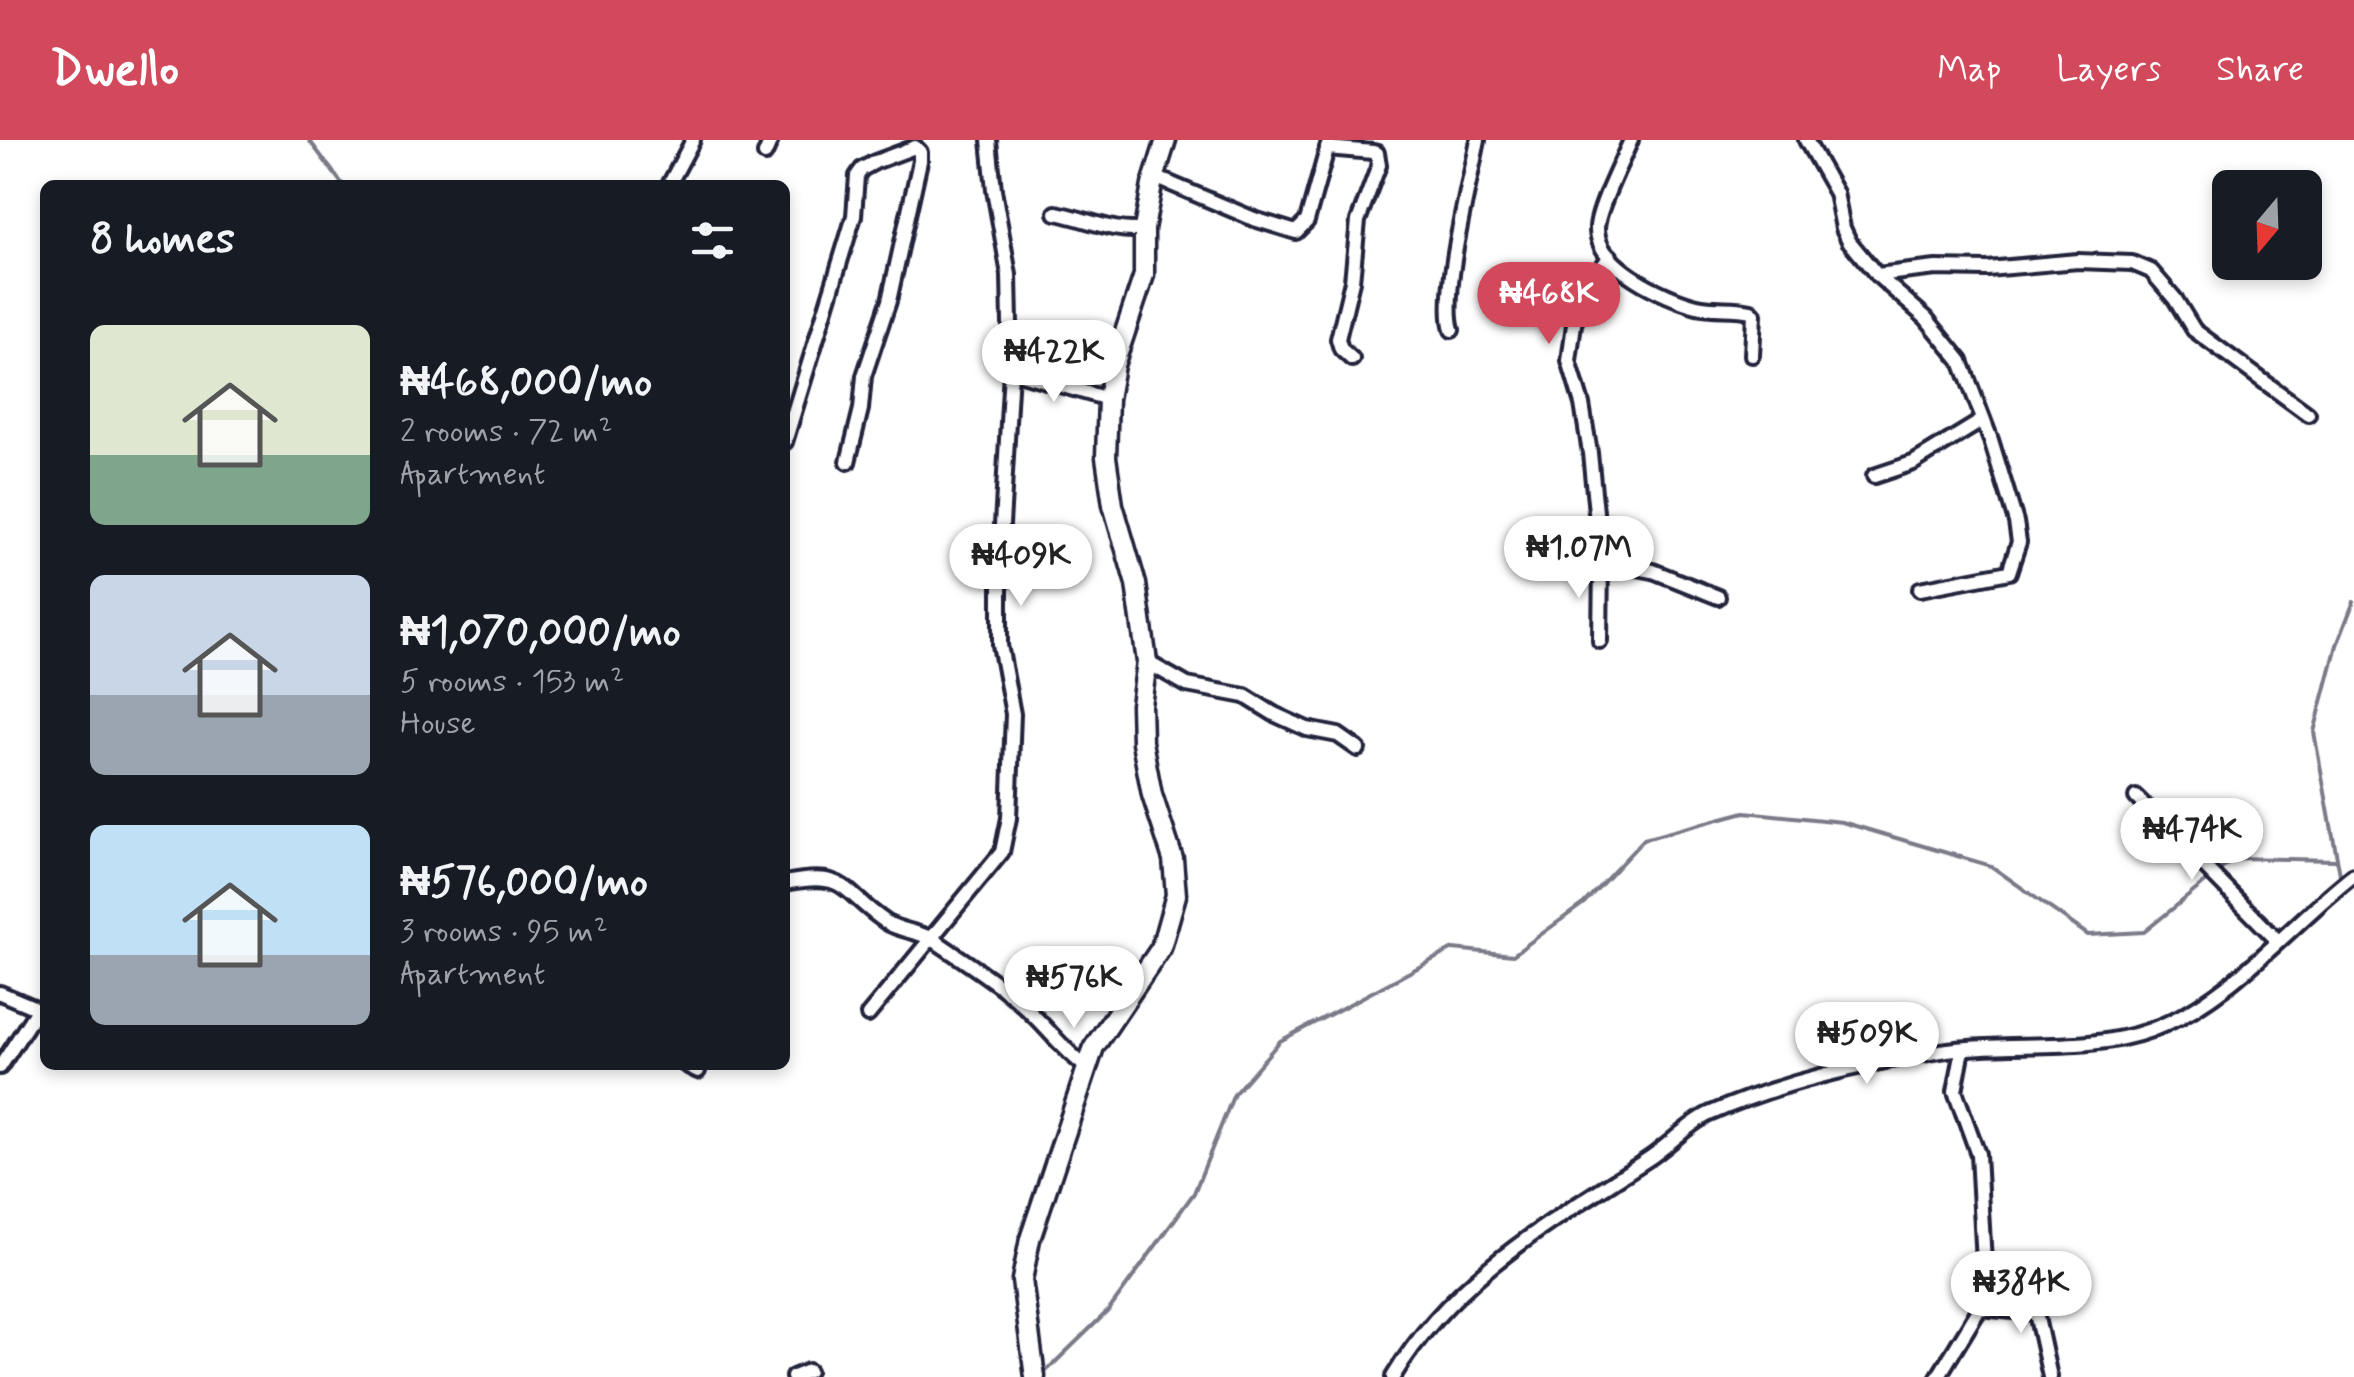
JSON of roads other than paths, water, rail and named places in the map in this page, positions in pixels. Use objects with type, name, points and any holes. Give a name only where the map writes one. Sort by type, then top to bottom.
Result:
[{"type":"street","points":[[672,180],[694,140]]},
{"type":"street","points":[[765,154],[771,140]]},
{"type":"street","points":[[868,1015],[1002,852],[1009,818],[1012,714],[1000,645],[1000,559],[1011,371],[1009,276],[989,140]]},
{"type":"street","points":[[1035,1377],[1022,1273],[1086,1067],[1104,1029],[1161,948],[1176,896],[1173,858],[1152,795],[1142,742],[1141,705],[1147,662],[1136,584],[1108,480],[1108,398],[1123,332],[1144,275],[1144,229],[1166,140]]},
{"type":"street","points":[[1452,330],[1449,321],[1453,273],[1478,140]]},
{"type":"street","points":[[1631,140],[1596,226],[1599,242],[1646,288],[1700,307],[1752,310],[1752,356]]},
{"type":"street","points":[[1806,140],[1836,193],[1842,228],[1850,241],[1876,275],[1926,318],[1961,361],[2016,522],[2019,542],[2009,572],[1920,589]]},
{"type":"street","points":[[1156,177],[1254,219],[1296,232],[1307,221],[1328,144],[1374,152],[1379,164],[1358,221],[1352,282],[1338,339],[1341,350],[1352,359]]},
{"type":"street","points":[[790,426],[854,216],[858,176],[862,168],[915,147],[920,152],[920,161],[903,245],[890,301],[864,376],[848,462]]},
{"type":"street","points":[[1056,213],[1087,218],[1126,232],[1144,229]]},
{"type":"street","points":[[1600,641],[1601,560],[1590,453],[1582,404],[1569,361],[1574,324],[1590,284],[1610,256]]},
{"type":"street","points":[[1876,275],[1936,268],[2132,263],[2151,271],[2176,298],[2194,330],[2308,414]]},
{"type":"street","points":[[1011,371],[1108,398]]},
{"type":"street","points":[[1874,476],[1913,463],[1983,420]]},
{"type":"street","points":[[1601,560],[1653,572],[1718,597]]},
{"type":"street","points":[[1147,662],[1187,685],[1245,696],[1307,729],[1338,735],[1358,749]]},
{"type":"street","points":[[2136,797],[2278,941]]},
{"type":"street","points":[[1393,1377],[1438,1314],[1489,1265],[1666,1147],[1706,1115],[1760,1093],[1867,1064],[1963,1048],[2098,1042],[2151,1030],[2205,1000],[2354,875]]},
{"type":"street","points":[[790,882],[816,877],[838,882],[890,925],[932,938],[1014,997],[1038,1019],[1058,1046],[1086,1067]]},
{"type":"street","points":[[0,993],[40,1010]]},
{"type":"street","points":[[0,1067],[40,1011]]},
{"type":"street","points":[[1938,1377],[1980,1308],[1984,1263],[1978,1154],[1954,1091],[1963,1048]]},
{"type":"street","points":[[1980,1308],[2036,1313],[2050,1377]]},
{"type":"street","points":[[794,1377],[808,1371]]},
{"type":"waterway","points":[[309,140],[339,180]]},
{"type":"waterway","points":[[2341,880],[2314,732],[2337,645],[2354,601]]},
{"type":"waterway","points":[[1043,1374],[1109,1310],[1194,1193],[1234,1094],[1280,1041],[1453,949],[1513,955],[1584,903],[1644,839],[1745,812],[1842,822],[1991,866],[2088,935],[2144,932],[2235,858],[2336,860]]}]
